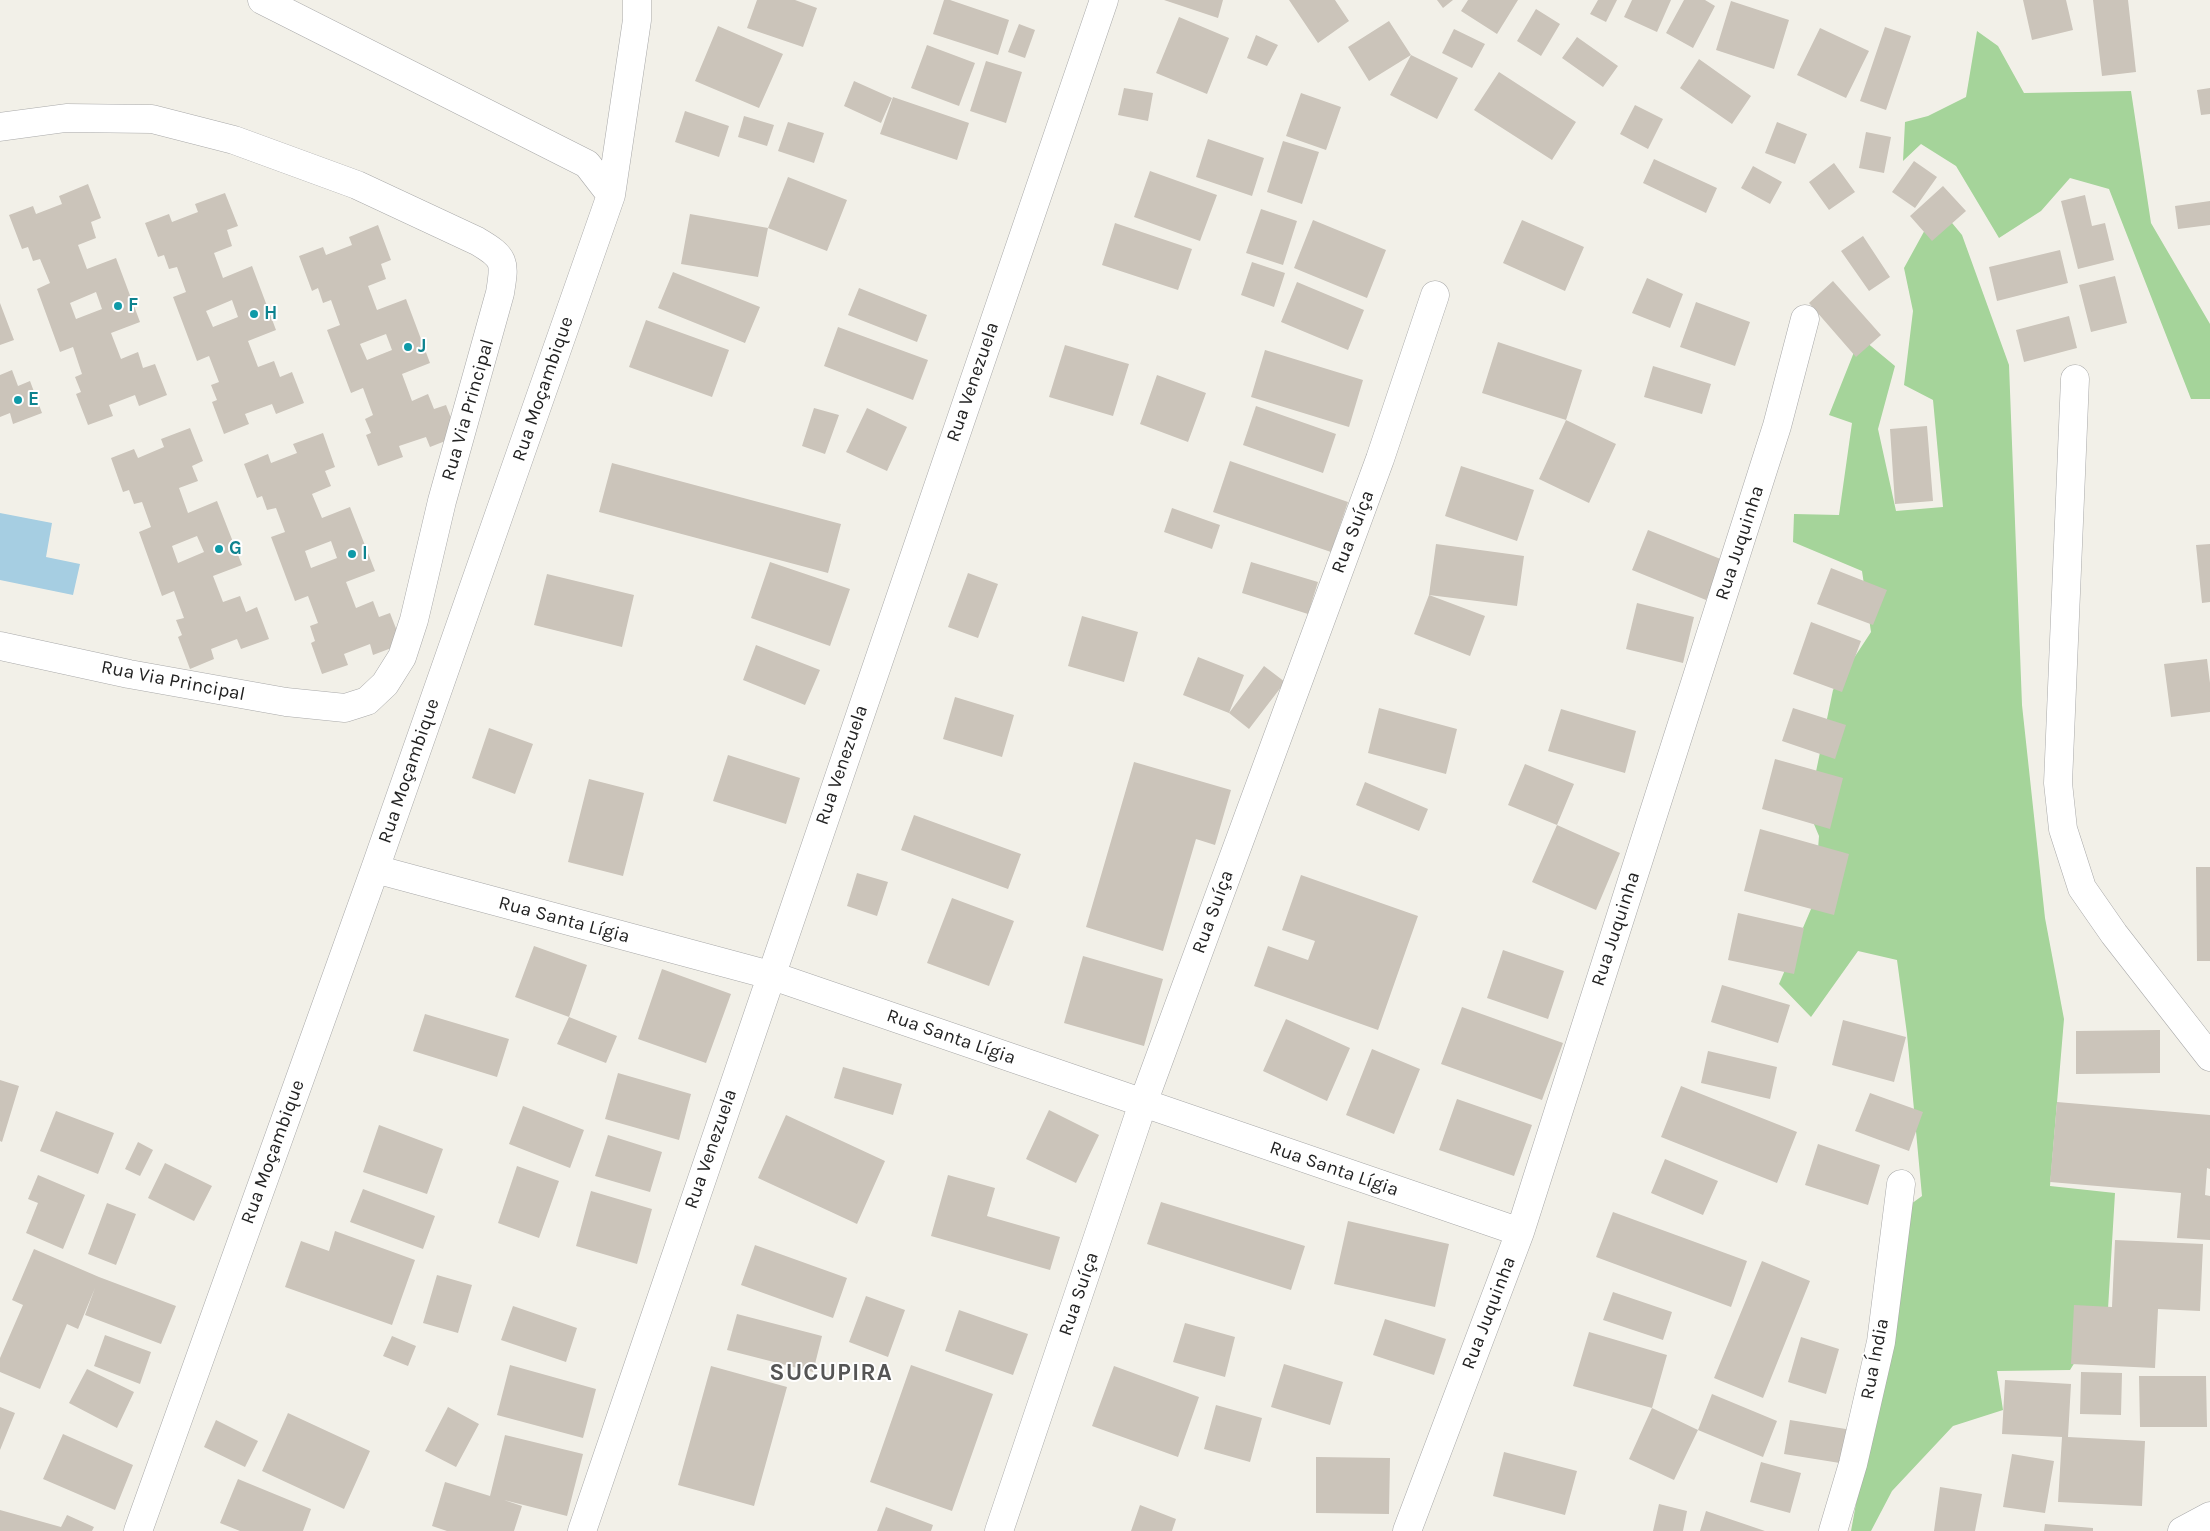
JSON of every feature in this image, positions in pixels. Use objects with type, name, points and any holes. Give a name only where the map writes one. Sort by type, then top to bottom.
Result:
[{"type":"street","points":[[262,0],[587,164],[611,195]]},
{"type":"street","name":"Rua Moçambique","points":[[138,1531],[375,869],[611,195],[637,20],[637,0]]},
{"type":"street","name":"Rua Venezuela","points":[[582,1531],[1104,0]]},
{"type":"street","name":"Rua Via Principal","points":[[0,127],[66,118],[152,118],[234,140],[357,185],[477,241],[493,250],[502,260],[504,269],[500,293],[442,501],[414,620],[402,657],[385,684],[368,701],[345,708],[286,702],[129,674],[0,646]]},
{"type":"street","name":"Rua Suíça","points":[[999,1531],[1144,1103],[1380,459],[1435,295]]},
{"type":"street","name":"Rua Juquinha","points":[[1407,1531],[1520,1232],[1777,426],[1805,319]]},
{"type":"street","points":[[2076,380],[2058,783],[2063,829],[2082,888],[2171,1010],[2210,1057]]},
{"type":"street","name":"Rua Santa Lígia","points":[[375,869],[770,975],[1520,1232]]},
{"type":"street","name":"Rua Índia","points":[[1833,1531],[1853,1464],[1881,1342],[1901,1184]]},
{"type":"street","points":[[2182,1531],[2210,1516]]},
{"type":"green space","points":[[1977,31],[1998,46],[2024,93],[2131,91],[2151,223],[2210,324],[2210,399],[2191,399],[2109,189],[2070,178],[2041,211],[1999,238],[1956,166],[1921,144],[1903,161],[1905,122],[1928,116],[1966,97]]},
{"type":"green space","points":[[1938,206],[1962,235],[2009,365],[2022,705],[2045,918],[2064,1019],[2050,1186],[2115,1193],[2108,1309],[2070,1370],[1997,1371],[2003,1410],[1953,1426],[1892,1491],[1871,1531],[1851,1531],[1911,1204],[1922,1196],[1907,1034],[1897,960],[1858,951],[1811,1017],[1779,984],[1814,902],[1819,836],[1808,810],[1833,690],[1871,632],[1862,571],[1793,542],[1794,514],[1839,515],[1852,423],[1829,415],[1860,337],[1895,366],[1878,429],[1896,511],[1943,507],[1933,400],[1904,385],[1913,311],[1904,268]]},
{"type":"water","points":[[0,513],[52,523],[46,557],[80,564],[73,595],[0,580]]},
{"type":"building","points":[[757,0],[795,0],[817,8],[803,47],[747,28]]},
{"type":"building","points":[[944,0],[950,0],[1009,20],[998,55],[933,34]]},
{"type":"building","points":[[1164,0],[1223,0],[1218,18]]},
{"type":"building","points":[[1289,0],[1335,0],[1349,21],[1318,43]]},
{"type":"building","points":[[1437,0],[1453,0],[1443,8]]},
{"type":"building","points":[[1468,0],[1518,0],[1497,34],[1461,11]]},
{"type":"building","points":[[1598,0],[1617,0],[1606,22],[1590,14]]},
{"type":"building","points":[[1632,0],[1671,0],[1657,32],[1624,17]]},
{"type":"building","points":[[1684,0],[1705,0],[1715,6],[1693,48],[1666,33]]},
{"type":"building","points":[[2023,0],[2066,0],[2073,30],[2032,40]]},
{"type":"building","points":[[2093,0],[2128,0],[2136,72],[2102,76]]},
{"type":"building","points":[[1731,1],[1789,20],[1774,69],[1716,50]]},
{"type":"building","points":[[1536,9],[1560,24],[1541,56],[1517,41]]},
{"type":"building","points":[[1179,17],[1229,38],[1207,94],[1156,73]]},
{"type":"building","points":[[1389,21],[1411,55],[1369,81],[1348,47]]},
{"type":"building","points":[[1019,24],[1035,30],[1025,58],[1008,52]]},
{"type":"building","points":[[718,26],[783,54],[759,108],[695,81]]},
{"type":"building","points":[[1885,27],[1911,36],[1886,110],[1860,101]]},
{"type":"building","points":[[1820,28],[1869,51],[1846,98],[1797,75]]},
{"type":"building","points":[[1454,29],[1485,44],[1472,68],[1442,53]]},
{"type":"building","points":[[1256,35],[1278,45],[1267,66],[1247,58]]},
{"type":"building","points":[[1577,37],[1618,66],[1603,87],[1562,58]]},
{"type":"building","points":[[927,45],[975,63],[959,106],[911,88]]},
{"type":"building","points":[[1411,55],[1458,78],[1437,119],[1390,95]]},
{"type":"building","points":[[1699,59],[1751,96],[1732,124],[1680,88]]},
{"type":"building","points":[[986,61],[1022,72],[1006,123],[970,111]]},
{"type":"building","points":[[1499,72],[1576,122],[1552,160],[1474,110]]},
{"type":"building","points":[[854,81],[892,98],[881,123],[844,106]]},
{"type":"building","points":[[1124,88],[1153,93],[1148,121],[1118,115]]},
{"type":"building","points":[[2210,88],[2210,114],[2201,115],[2197,90]]},
{"type":"building","points":[[1301,93],[1341,107],[1326,150],[1286,136]]},
{"type":"building","points":[[893,97],[969,123],[957,160],[880,134]]},
{"type":"building","points":[[1635,105],[1663,119],[1648,149],[1620,134]]},
{"type":"building","points":[[685,111],[729,126],[719,157],[675,142]]},
{"type":"building","points":[[744,116],[774,125],[767,146],[738,137]]},
{"type":"building","points":[[788,122],[824,133],[814,163],[778,151]]},
{"type":"building","points":[[1777,122],[1807,134],[1795,164],[1765,153]]},
{"type":"building","points":[[1866,132],[1891,137],[1884,173],[1859,168]]},
{"type":"building","points":[[1208,139],[1264,158],[1252,196],[1196,177]]},
{"type":"building","points":[[1283,141],[1319,152],[1302,204],[1267,192]]},
{"type":"building","points":[[1654,159],[1717,188],[1706,213],[1643,183]]},
{"type":"building","points":[[1914,161],[1937,177],[1915,208],[1892,192]]},
{"type":"building","points":[[1834,163],[1855,192],[1829,210],[1809,182]]},
{"type":"building","points":[[1753,166],[1782,182],[1770,204],[1741,188]]},
{"type":"building","points":[[1150,171],[1217,195],[1200,241],[1134,217]]},
{"type":"building","points":[[788,177],[847,200],[827,251],[768,228]]},
{"type":"building","name":"F","points":[[88,184],[101,218],[91,222],[96,238],[78,245],[87,269],[116,258],[140,322],[111,333],[121,359],[138,352],[143,368],[155,364],[167,395],[139,406],[135,395],[109,405],[113,416],[88,425],[76,394],[81,392],[75,377],[82,374],[73,347],[60,352],[37,289],[50,283],[40,259],[33,261],[28,247],[22,249],[9,215],[33,206],[36,214],[62,204],[59,196]],"holes":[[[96,292],[102,309],[76,319],[70,303]]]},
{"type":"building","points":[[1943,186],[1966,211],[1932,241],[1910,216]]},
{"type":"building","name":"H","points":[[225,193],[238,226],[227,230],[232,246],[214,253],[223,278],[252,266],[276,330],[248,341],[258,367],[274,361],[280,377],[292,372],[304,403],[276,414],[272,404],[245,414],[249,424],[224,434],[212,402],[217,400],[211,385],[219,382],[209,356],[197,361],[173,297],[186,292],[177,267],[169,269],[164,255],[158,257],[145,223],[169,214],[172,222],[198,212],[195,204]],"holes":[[[232,300],[238,317],[213,327],[206,311]]]},
{"type":"building","points":[[2085,195],[2092,226],[2105,223],[2114,260],[2078,269],[2061,201]]},
{"type":"building","points":[[2210,201],[2210,225],[2178,229],[2175,206]]},
{"type":"building","points":[[1261,209],[1297,221],[1283,265],[1246,253]]},
{"type":"building","points":[[690,214],[768,228],[758,277],[681,264]]},
{"type":"building","points":[[1313,220],[1386,250],[1367,298],[1294,268]]},
{"type":"building","points":[[1522,220],[1584,247],[1565,291],[1503,263]]},
{"type":"building","points":[[1115,223],[1192,249],[1178,290],[1102,265]]},
{"type":"building","name":"J","points":[[378,225],[391,260],[381,264],[386,279],[368,286],[377,310],[406,299],[430,363],[402,374],[412,401],[428,394],[434,409],[446,405],[458,436],[430,447],[426,437],[399,446],[403,457],[378,466],[366,435],[371,433],[365,419],[373,415],[363,388],[351,393],[327,330],[340,325],[331,300],[323,303],[318,288],[312,291],[299,256],[323,247],[326,255],[352,245],[349,237]],"holes":[[[386,334],[392,350],[367,360],[360,344]]]},
{"type":"building","points":[[1863,236],[1890,277],[1869,291],[1841,251]]},
{"type":"building","points":[[2060,250],[2068,283],[1997,301],[1989,267]]},
{"type":"building","points":[[1252,262],[1285,273],[1274,307],[1241,295]]},
{"type":"building","points":[[673,272],[760,307],[745,343],[658,308]]},
{"type":"building","points":[[2115,276],[2127,323],[2091,332],[2079,285]]},
{"type":"building","points":[[1647,278],[1683,294],[1670,328],[1632,313]]},
{"type":"building","points":[[1833,281],[1881,335],[1856,357],[1809,303]]},
{"type":"building","points":[[1297,282],[1364,310],[1348,350],[1281,322]]},
{"type":"building","points":[[859,288],[927,315],[917,342],[848,315]]},
{"type":"building","points":[[1696,302],[1750,322],[1735,366],[1680,347]]},
{"type":"building","name":"E","points":[[0,303],[14,340],[0,345]]},
{"type":"building","points":[[2069,316],[2077,348],[2024,362],[2016,330]]},
{"type":"building","points":[[646,320],[729,350],[712,397],[629,367]]},
{"type":"building","points":[[838,327],[928,360],[913,400],[824,366]]},
{"type":"building","points":[[1498,342],[1582,370],[1566,420],[1482,393]]},
{"type":"building","points":[[1065,345],[1129,364],[1113,416],[1049,397]]},
{"type":"building","points":[[1265,350],[1363,380],[1349,427],[1251,397]]},
{"type":"building","points":[[1653,366],[1711,384],[1702,414],[1644,397]]},
{"type":"building","name":"E","points":[[12,370],[18,386],[30,381],[42,413],[13,424],[10,413],[0,417],[0,375]]},
{"type":"building","points":[[1157,375],[1206,393],[1188,442],[1140,424]]},
{"type":"building","points":[[1256,406],[1336,434],[1323,473],[1243,445]]},
{"type":"building","points":[[814,408],[839,415],[825,454],[802,446]]},
{"type":"building","points":[[867,408],[907,427],[887,471],[846,452]]},
{"type":"building","points":[[1566,420],[1616,444],[1589,503],[1539,479]]},
{"type":"building","points":[[1927,426],[1933,501],[1895,504],[1890,429]]},
{"type":"building","name":"G","points":[[190,428],[203,461],[192,466],[198,481],[179,488],[188,513],[217,501],[242,565],[213,576],[223,602],[240,596],[246,612],[257,607],[269,639],[241,649],[237,639],[211,649],[214,659],[190,669],[178,637],[182,635],[176,620],[184,618],[174,591],[162,596],[139,532],[151,527],[142,502],[134,504],[129,490],[123,492],[111,458],[134,449],[138,458],[164,447],[161,439]],"holes":[[[197,536],[204,552],[178,563],[172,546]]]},
{"type":"building","name":"I","points":[[323,433],[335,467],[325,471],[331,486],[312,494],[322,518],[350,507],[375,571],[346,582],[356,608],[373,601],[379,617],[390,613],[402,644],[373,655],[370,644],[344,654],[348,665],[322,674],[311,643],[315,641],[310,626],[318,623],[308,596],[295,601],[271,537],[285,532],[276,508],[267,510],[262,496],[257,498],[244,464],[268,454],[271,463],[297,453],[293,444]],"holes":[[[331,541],[337,558],[311,568],[305,551]]]},
{"type":"building","points":[[1230,461],[1348,502],[1331,552],[1213,512]]},
{"type":"building","points":[[612,463],[841,524],[828,573],[599,512]]},
{"type":"building","points":[[1461,466],[1534,490],[1517,541],[1445,516]]},
{"type":"building","points":[[1172,508],[1220,525],[1212,549],[1164,532]]},
{"type":"building","points":[[1648,530],[1723,560],[1706,600],[1632,570]]},
{"type":"building","points":[[1436,544],[1524,556],[1517,606],[1429,595]]},
{"type":"building","points":[[2210,544],[2210,602],[2202,603],[2196,545]]},
{"type":"building","points":[[770,562],[850,589],[830,646],[751,618]]},
{"type":"building","points":[[1251,562],[1318,582],[1308,614],[1242,593]]},
{"type":"building","points":[[1831,568],[1887,590],[1873,625],[1817,604]]},
{"type":"building","points":[[968,573],[998,584],[978,638],[948,627]]},
{"type":"building","points":[[547,574],[634,595],[622,647],[534,625]]},
{"type":"building","points":[[1429,595],[1485,616],[1470,656],[1414,634]]},
{"type":"building","points":[[1637,603],[1694,617],[1683,663],[1626,649]]},
{"type":"building","points":[[1082,616],[1138,632],[1124,682],[1068,666]]},
{"type":"building","points":[[1811,622],[1861,641],[1842,692],[1793,674]]},
{"type":"building","points":[[756,645],[820,670],[805,705],[743,680]]},
{"type":"building","points":[[1198,657],[1244,675],[1229,713],[1183,695]]},
{"type":"building","points":[[2207,659],[2210,683],[2210,712],[2171,717],[2164,664]]},
{"type":"building","points":[[1264,666],[1285,682],[1249,729],[1229,713]]},
{"type":"building","points":[[955,697],[1014,715],[1002,757],[943,739]]},
{"type":"building","points":[[1379,708],[1457,729],[1446,774],[1368,753]]},
{"type":"building","points":[[1793,708],[1846,725],[1835,759],[1782,741]]},
{"type":"building","points":[[1561,709],[1636,731],[1625,773],[1548,751]]},
{"type":"building","points":[[489,728],[533,744],[515,794],[472,778]]},
{"type":"building","points":[[728,755],[800,778],[786,824],[713,801]]},
{"type":"building","points":[[1775,759],[1843,778],[1830,829],[1762,809]]},
{"type":"building","points":[[1134,762],[1231,790],[1215,845],[1196,839],[1163,951],[1086,927]]},
{"type":"building","points":[[1525,764],[1574,784],[1557,825],[1508,805]]},
{"type":"building","points":[[589,779],[644,793],[623,876],[568,862]]},
{"type":"building","points":[[1365,782],[1428,809],[1419,831],[1356,805]]},
{"type":"building","points":[[914,815],[1021,854],[1008,889],[901,850]]},
{"type":"building","points":[[1557,825],[1620,853],[1596,910],[1532,882]]},
{"type":"building","points":[[1760,829],[1849,854],[1834,915],[1744,891]]},
{"type":"building","points":[[2196,867],[2210,867],[2210,961],[2197,961]]},
{"type":"building","points":[[857,873],[888,882],[877,916],[847,906]]},
{"type":"building","points":[[1301,875],[1418,916],[1378,1030],[1254,986],[1268,946],[1308,960],[1315,941],[1282,930]]},
{"type":"building","points":[[952,898],[1014,921],[989,986],[927,963]]},
{"type":"building","points":[[1738,913],[1804,928],[1794,974],[1728,960]]},
{"type":"building","points":[[534,946],[587,965],[569,1017],[515,997]]},
{"type":"building","points":[[1503,950],[1564,971],[1548,1019],[1487,998]]},
{"type":"building","points":[[1083,956],[1163,979],[1144,1046],[1064,1023]]},
{"type":"building","points":[[662,969],[731,994],[706,1063],[638,1039]]},
{"type":"building","points":[[1722,985],[1790,1005],[1778,1043],[1711,1022]]},
{"type":"building","points":[[1462,1007],[1563,1043],[1542,1100],[1441,1064]]},
{"type":"building","points":[[425,1014],[509,1039],[497,1077],[413,1051]]},
{"type":"building","points":[[569,1017],[617,1036],[606,1063],[557,1044]]},
{"type":"building","points":[[1286,1019],[1350,1048],[1327,1101],[1263,1071]]},
{"type":"building","points":[[1843,1020],[1906,1037],[1894,1082],[1832,1065]]},
{"type":"building","points":[[2160,1030],[2160,1073],[2076,1074],[2076,1031]]},
{"type":"building","points":[[1372,1049],[1420,1069],[1394,1134],[1346,1115]]},
{"type":"building","points":[[1708,1051],[1777,1067],[1770,1099],[1701,1083]]},
{"type":"building","points":[[843,1067],[902,1084],[893,1115],[834,1098]]},
{"type":"building","points":[[618,1073],[691,1094],[679,1140],[605,1119]]},
{"type":"building","points":[[0,1080],[19,1086],[2,1142],[0,1141]]},
{"type":"building","points":[[1681,1086],[1797,1132],[1777,1183],[1661,1137]]},
{"type":"building","points":[[1870,1093],[1923,1112],[1909,1151],[1855,1131]]},
{"type":"building","points":[[1457,1099],[1532,1125],[1514,1176],[1439,1150]]},
{"type":"building","points":[[2057,1102],[2210,1115],[2210,1169],[2207,1168],[2205,1195],[2210,1196],[2210,1240],[2177,1238],[2181,1193],[2050,1182]]},
{"type":"building","points":[[523,1106],[584,1130],[570,1168],[509,1144]]},
{"type":"building","points":[[1049,1110],[1099,1135],[1076,1183],[1026,1159]]},
{"type":"building","points":[[56,1111],[114,1133],[98,1174],[40,1151]]},
{"type":"building","points":[[786,1115],[885,1161],[857,1224],[758,1178]]},
{"type":"building","points":[[379,1125],[443,1149],[427,1194],[363,1172]]},
{"type":"building","points":[[608,1135],[662,1152],[650,1192],[595,1176]]},
{"type":"building","points":[[138,1142],[153,1150],[140,1176],[125,1169]]},
{"type":"building","points":[[1818,1144],[1880,1165],[1868,1205],[1805,1185]]},
{"type":"building","points":[[1665,1159],[1718,1181],[1703,1215],[1651,1193]]},
{"type":"building","points":[[165,1163],[212,1186],[194,1221],[148,1198]]},
{"type":"building","points":[[517,1166],[559,1181],[539,1238],[498,1223]]},
{"type":"building","points":[[38,1175],[85,1195],[63,1249],[26,1233],[38,1203],[28,1199]]},
{"type":"building","points":[[948,1175],[995,1188],[987,1216],[1060,1237],[1050,1270],[931,1236]]},
{"type":"building","points":[[363,1189],[435,1216],[423,1249],[350,1222]]},
{"type":"building","points":[[591,1191],[652,1209],[637,1264],[576,1246]]},
{"type":"building","points":[[1161,1202],[1305,1246],[1291,1290],[1147,1244]]},
{"type":"building","points":[[107,1203],[136,1214],[116,1265],[88,1254]]},
{"type":"building","points":[[1613,1212],[1747,1261],[1731,1307],[1596,1257]]},
{"type":"building","points":[[1348,1221],[1449,1244],[1435,1307],[1334,1284]]},
{"type":"building","points":[[335,1231],[415,1260],[392,1325],[285,1287],[301,1241],[329,1251]]},
{"type":"building","points":[[2115,1240],[2203,1244],[2200,1311],[2158,1309],[2155,1368],[2071,1364],[2074,1305],[2112,1307]]},
{"type":"building","points":[[755,1245],[847,1278],[833,1318],[741,1285]]},
{"type":"building","points":[[34,1249],[99,1277],[176,1306],[161,1344],[85,1315],[95,1288],[78,1329],[67,1324],[40,1389],[0,1372],[0,1358],[23,1305],[12,1300]]},
{"type":"building","points":[[1762,1261],[1810,1281],[1763,1398],[1714,1378]]},
{"type":"building","points":[[437,1275],[472,1285],[458,1333],[423,1323]]},
{"type":"building","points":[[1613,1292],[1672,1312],[1663,1340],[1603,1320]]},
{"type":"building","points":[[866,1296],[905,1310],[888,1357],[849,1342]]},
{"type":"building","points":[[513,1306],[577,1328],[566,1362],[501,1340]]},
{"type":"building","points":[[959,1310],[1028,1334],[1013,1375],[945,1351]]},
{"type":"building","points":[[737,1314],[822,1336],[813,1372],[727,1350]]},
{"type":"building","points":[[1385,1319],[1446,1339],[1434,1375],[1373,1355]]},
{"type":"building","points":[[1185,1323],[1235,1337],[1225,1377],[1173,1362]]},
{"type":"building","points":[[1589,1332],[1667,1355],[1652,1408],[1573,1386]]},
{"type":"building","points":[[105,1335],[151,1352],[140,1384],[94,1366]]},
{"type":"building","points":[[392,1336],[416,1346],[408,1366],[383,1356]]},
{"type":"building","points":[[1801,1337],[1839,1349],[1826,1394],[1788,1382]]},
{"type":"building","points":[[1284,1364],[1343,1382],[1330,1425],[1271,1407]]},
{"type":"building","points":[[510,1365],[596,1389],[583,1438],[497,1415]]},
{"type":"building","points":[[911,1365],[993,1394],[952,1511],[870,1482]]},
{"type":"building","points":[[711,1366],[787,1387],[754,1506],[678,1485]]},
{"type":"building","points":[[1114,1366],[1199,1397],[1178,1457],[1092,1426]]},
{"type":"building","points":[[87,1369],[134,1392],[117,1428],[69,1403]]},
{"type":"building","points":[[2081,1372],[2122,1373],[2121,1415],[2080,1414]]},
{"type":"building","points":[[2139,1376],[2206,1376],[2207,1427],[2140,1427]]},
{"type":"building","points":[[2005,1380],[2071,1384],[2068,1437],[2145,1441],[2142,1506],[2058,1502],[2062,1437],[2002,1434]]},
{"type":"building","points":[[1712,1394],[1777,1421],[1763,1457],[1698,1430]]},
{"type":"building","points":[[1216,1405],[1262,1418],[1250,1462],[1204,1449]]},
{"type":"building","points":[[0,1407],[15,1413],[0,1450]]},
{"type":"building","points":[[448,1407],[479,1424],[456,1467],[425,1451]]},
{"type":"building","points":[[1652,1408],[1698,1430],[1674,1480],[1629,1459]]},
{"type":"building","points":[[288,1413],[370,1451],[344,1509],[262,1471]]},
{"type":"building","points":[[216,1420],[258,1441],[245,1467],[204,1447]]},
{"type":"building","points":[[1790,1420],[1852,1430],[1846,1464],[1784,1454]]},
{"type":"building","points":[[63,1434],[133,1465],[115,1510],[43,1479]]},
{"type":"building","points":[[505,1435],[583,1454],[567,1516],[504,1500],[522,1506],[514,1531],[447,1531],[432,1526],[445,1482],[490,1496]]},
{"type":"building","points":[[1504,1452],[1577,1471],[1565,1515],[1493,1496]]},
{"type":"building","points":[[2012,1454],[2054,1461],[2045,1513],[2003,1507]]},
{"type":"building","points":[[1316,1457],[1390,1458],[1389,1514],[1316,1513]]},
{"type":"building","points":[[1761,1462],[1801,1473],[1790,1513],[1750,1502]]},
{"type":"building","points":[[238,1479],[311,1509],[303,1531],[240,1531],[220,1523]]},
{"type":"building","points":[[1940,1487],[1982,1494],[1975,1531],[1934,1531]]},
{"type":"building","points":[[1659,1504],[1687,1511],[1683,1531],[1653,1531]]},
{"type":"building","points":[[1140,1505],[1176,1519],[1172,1531],[1131,1531]]},
{"type":"building","points":[[886,1507],[933,1525],[931,1531],[877,1531]]},
{"type":"building","points":[[0,1510],[61,1527],[67,1515],[94,1527],[92,1531],[0,1531]]},
{"type":"building","points":[[1706,1511],[1765,1531],[1700,1531]]},
{"type":"building","points":[[2045,1524],[2093,1528],[2093,1531],[2044,1531]]},
{"type":"place","name":"F","points":[[118,306]]},
{"type":"place","name":"H","points":[[254,314]]},
{"type":"place","name":"J","points":[[408,347]]},
{"type":"place","name":"E","points":[[18,400]]},
{"type":"place","name":"G","points":[[219,549]]},
{"type":"place","name":"I","points":[[352,554]]},
{"type":"district","name":"SUCUPIRA","points":[[831,1373]]}]
